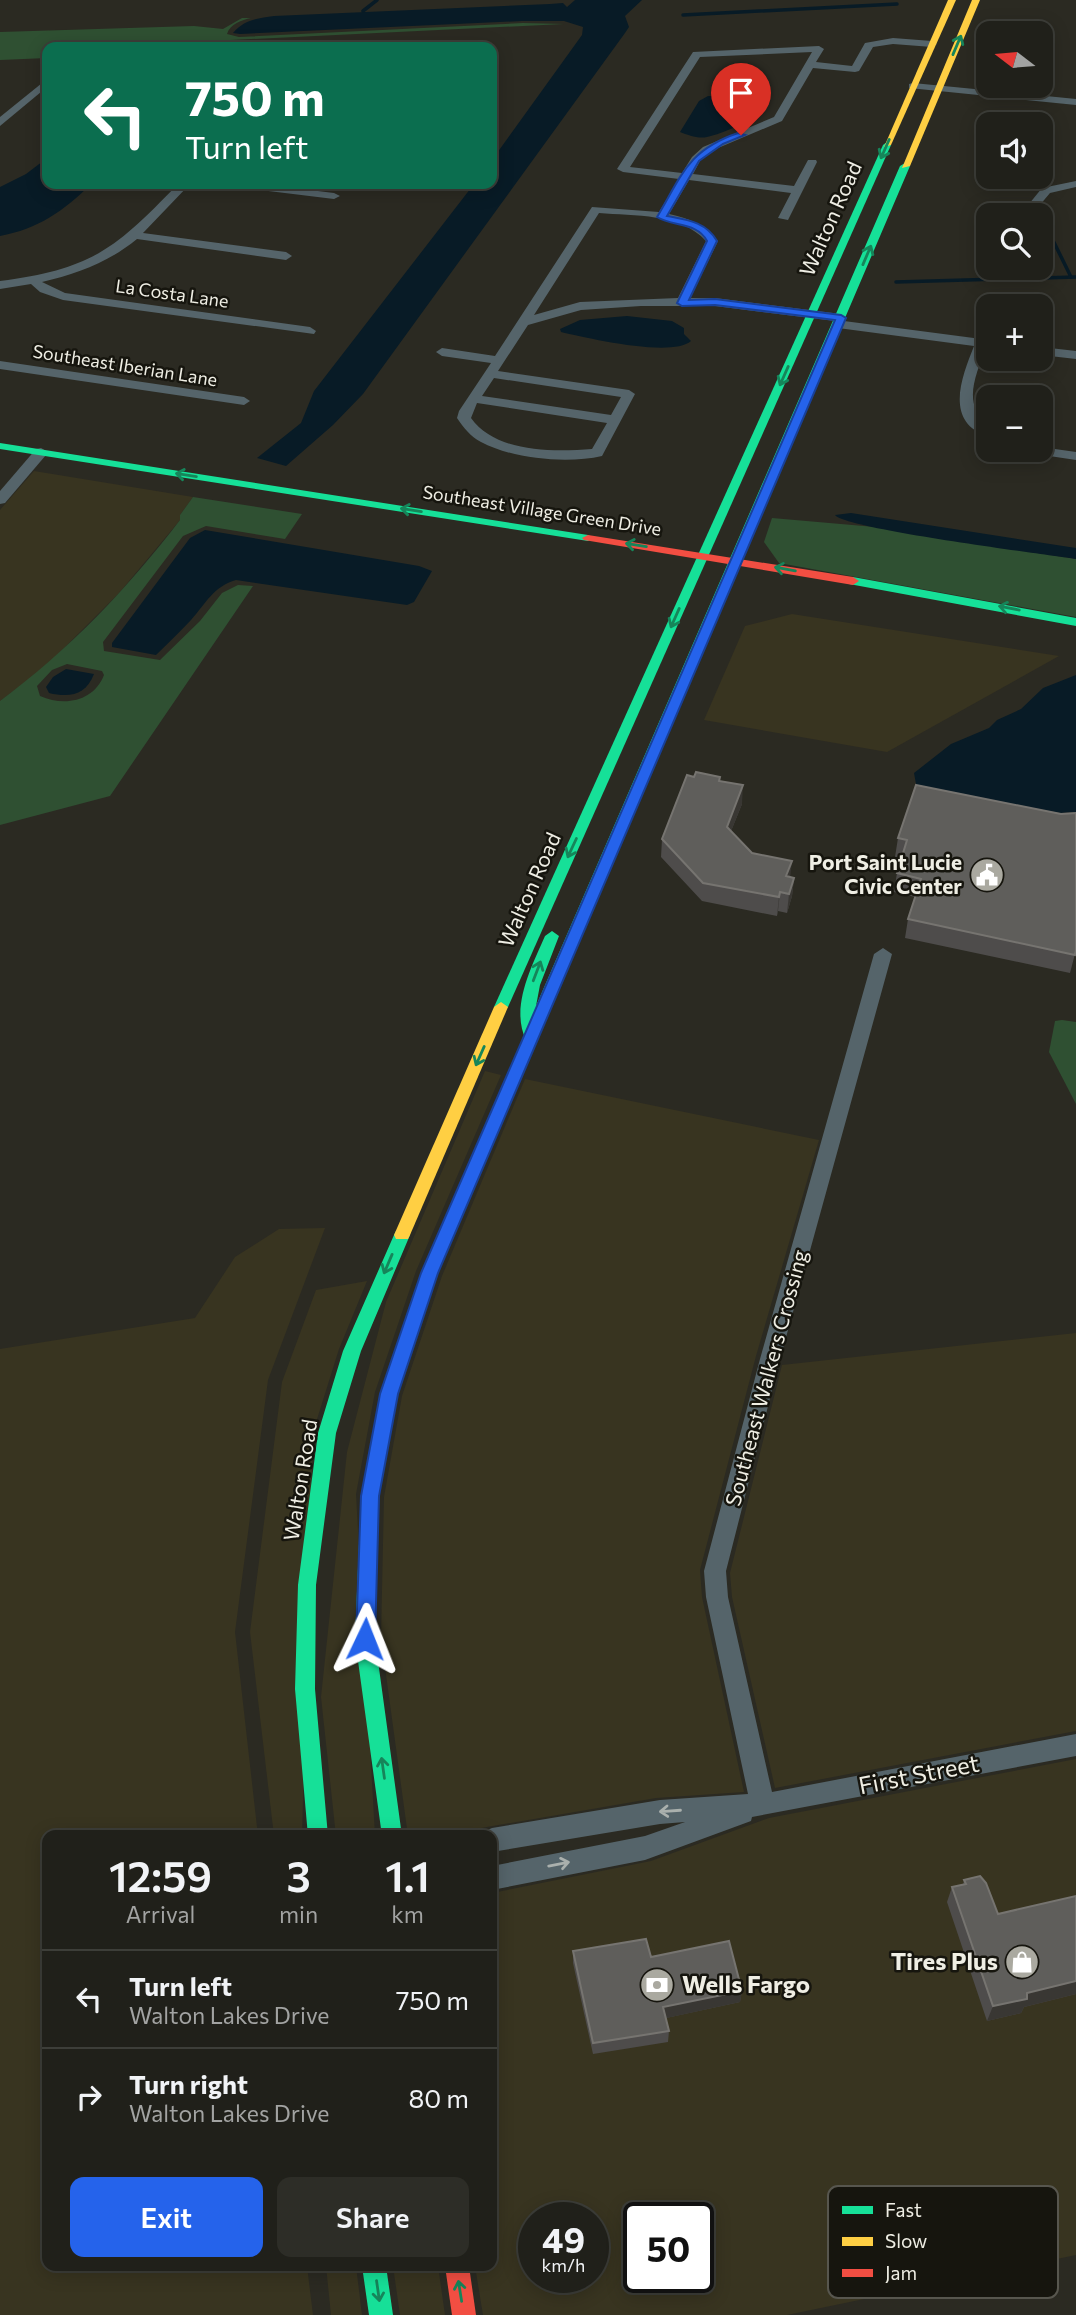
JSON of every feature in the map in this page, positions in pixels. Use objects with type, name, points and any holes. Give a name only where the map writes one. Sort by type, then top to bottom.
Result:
[{"type":"main road","name":"Walton Road","points":[[317,1830],[304,1689],[307,1586],[327,1433],[352,1351],[550,895],[603,781],[689,572],[703,556],[952,0]]},
{"type":"main road","points":[[391,1830],[365,1639],[370,1496],[389,1394],[429,1273],[976,0]]},
{"type":"main road","name":"Southeast Village Green Drive","points":[[0,446],[734,561],[1076,622]]},
{"type":"main road","points":[[0,462],[302,510]]},
{"type":"main road","points":[[689,572],[749,581]]},
{"type":"main road","points":[[855,598],[1076,633]]},
{"type":"main road","points":[[585,909],[578,878],[602,805],[603,781]]},
{"type":"main road","points":[[531,1036],[525,1018],[525,1002],[555,921],[550,895]]},
{"type":"main road","points":[[375,2271],[381,2315]]},
{"type":"main road","points":[[458,2271],[464,2315]]},
{"type":"street","points":[[810,65],[855,69],[869,44],[893,41],[932,44]]},
{"type":"street","points":[[662,217],[685,177],[695,159],[707,149],[778,119],[819,49],[697,54],[623,169],[685,177],[798,190]]},
{"type":"street","points":[[0,123],[42,86]]},
{"type":"street","points":[[913,86],[1076,102]]},
{"type":"street","points":[[784,218],[812,162]]},
{"type":"street","points":[[1035,203],[1045,190],[1076,184]]},
{"type":"street","points":[[0,285],[74,270],[93,262],[115,250],[179,189]]},
{"type":"street","points":[[276,189],[334,196]]},
{"type":"street","points":[[491,374],[629,394],[597,453],[563,456],[519,450],[476,436],[468,428],[464,418],[474,399],[596,209],[662,217],[696,225],[708,233],[712,241],[682,303]]},
{"type":"street","points":[[132,235],[286,256]]},
{"type":"street","name":"La Costa Lane","points":[[33,280],[44,289],[63,296],[310,331]]},
{"type":"street","points":[[524,322],[580,306],[641,302],[682,303],[707,312],[809,319],[976,342]]},
{"type":"street","points":[[442,352],[499,360]]},
{"type":"street","points":[[1053,352],[1076,355]]},
{"type":"street","name":"Southeast Iberian Lane","points":[[0,365],[244,401]]},
{"type":"street","points":[[976,365],[962,399],[966,412],[976,421]]},
{"type":"street","points":[[474,399],[616,420]]},
{"type":"street","points":[[0,500],[41,452]]},
{"type":"street","points":[[1053,453],[1076,456]]},
{"type":"street","name":"Southeast Walkers Crossing","points":[[763,1805],[717,1597],[715,1571],[769,1359],[883,954]]},
{"type":"street","name":"First Street","points":[[497,1839],[660,1812],[763,1805],[1076,1745]]},
{"type":"street","name":"First Street","points":[[497,1877],[645,1848],[763,1805]]},
{"type":"shaded area","points":[[34,471],[193,497],[180,515],[180,520],[119,593],[43,669],[0,701],[0,510]]},
{"type":"shaded area","points":[[792,614],[1059,656],[887,752],[704,720],[745,626]]},
{"type":"shaded area","points":[[485,1071],[501,1075],[416,1271],[375,1392],[356,1494],[375,1830],[335,1830],[321,1697],[347,1452],[386,1302]]},
{"type":"shaded area","points":[[525,1079],[819,1140],[756,1356],[700,1570],[702,1597],[744,1792],[656,1798],[470,1830],[407,1830],[381,1638],[384,1497],[402,1396],[442,1276]]},
{"type":"shaded area","points":[[325,1228],[268,1380],[235,1632],[257,1830],[42,1830],[42,2271],[308,2271],[313,2315],[0,2315],[0,1349],[195,1318],[235,1257],[279,1229]]},
{"type":"shaded area","points":[[367,1281],[339,1349],[313,1432],[302,1830],[273,1830],[250,1632],[282,1382],[316,1290]]},
{"type":"shaded area","points":[[1076,1333],[1076,1731],[775,1788],[732,1597],[730,1573],[782,1365]]},
{"type":"shaded area","points":[[1076,1759],[1076,2255],[1058,2259],[1058,2186],[828,2186],[828,2298],[869,2298],[787,2315],[483,2315],[476,2271],[497,2271],[497,1892],[651,1861],[769,1818]]},
{"type":"shaded area","points":[[327,2271],[357,2271],[362,2315],[331,2315]]},
{"type":"shaded area","points":[[394,2271],[439,2271],[445,2315],[400,2315]]},
{"type":"green space","points":[[242,18],[251,18],[234,25],[227,34],[239,37],[523,23],[564,24],[201,42],[42,42],[42,58],[0,60],[0,32],[194,26],[223,29]]},
{"type":"green space","points":[[193,497],[302,514],[285,539],[206,526],[183,536],[103,642],[104,651],[160,660],[200,621],[222,593],[238,585],[253,586],[110,796],[0,825],[0,701],[50,661],[96,617],[160,545],[180,520],[180,515]],"holes":[[[67,664],[102,671],[104,675],[99,684],[86,696],[69,701],[40,696],[37,686],[52,670]]]},
{"type":"green space","points":[[772,518],[875,527],[1076,559],[1076,617],[779,563],[764,542]]},
{"type":"green space","points":[[1055,1021],[1076,1022],[1076,1104],[1049,1052]]},
{"type":"water","points":[[575,0],[642,0],[625,16],[629,27],[625,33],[363,394],[333,425],[286,466],[257,458],[301,423],[314,391],[470,189],[497,189],[497,153],[582,35],[583,27],[564,21],[522,21],[233,33],[247,22],[274,16],[563,3],[567,7]]},
{"type":"water","points":[[708,96],[728,96],[765,104],[748,120],[714,135],[700,137],[680,132],[699,101]]},
{"type":"water","points":[[42,162],[42,189],[86,189],[50,218],[26,229],[0,236],[0,187],[26,174]]},
{"type":"water","points":[[627,316],[672,321],[684,328],[684,334],[691,341],[681,346],[648,347],[590,338],[561,332],[560,329],[580,320]]},
{"type":"water","points":[[851,513],[1076,548],[1076,559],[907,534],[847,521],[835,515]]},
{"type":"water","points":[[205,530],[419,566],[432,571],[414,602],[407,605],[236,580],[216,591],[156,655],[112,647],[112,643],[190,538]]},
{"type":"water","points":[[66,669],[94,674],[82,691],[70,695],[49,693],[46,687],[53,677]]},
{"type":"water","points":[[1076,675],[1076,812],[1060,813],[922,788],[916,784],[914,773],[951,744],[989,728],[997,720],[1021,709],[1043,688]]},
{"type":"building","points":[[696,772],[720,777],[719,781],[743,785],[727,827],[752,853],[792,861],[786,876],[794,878],[789,894],[780,892],[779,897],[703,883],[662,839],[687,775],[694,777]]},
{"type":"building","name":"Port Saint Lucie Civic Center","points":[[916,785],[1061,814],[1076,813],[1075,955],[908,919],[921,879],[897,873],[907,840],[898,838]]},
{"type":"building","name":"Tires Plus","points":[[980,1876],[986,1883],[998,1914],[1076,1896],[1076,1981],[1027,1993],[1027,1999],[993,2006],[952,1887],[966,1884],[964,1880]]},
{"type":"building","name":"Wells Fargo","points":[[646,1939],[651,1957],[729,1941],[742,1991],[663,2007],[669,2031],[593,2043],[573,1951]]},
{"type":"waterway","points":[[363,11],[377,0]]},
{"type":"waterway","points":[[683,15],[897,4]]},
{"type":"waterway","points":[[1053,240],[1071,277]]},
{"type":"waterway","points":[[896,282],[1076,277]]},
{"type":"traffic: fast","points":[[501,1007],[887,145]]},
{"type":"traffic: fast","points":[[536,1024],[905,166]]},
{"type":"traffic: fast","points":[[0,446],[588,538]]},
{"type":"traffic: fast","points":[[853,581],[1076,622]]},
{"type":"traffic: fast","points":[[531,1036],[530,997],[552,936]]},
{"type":"traffic: fast","points":[[317,1830],[305,1689],[307,1585],[327,1433],[352,1351],[402,1235]]},
{"type":"traffic: fast","points":[[391,1830],[365,1639],[370,1496],[389,1394],[429,1273],[442,1244]]},
{"type":"traffic: fast","points":[[375,2271],[381,2315]]},
{"type":"traffic: slow","points":[[887,145],[952,0]]},
{"type":"traffic: slow","points":[[905,166],[976,0]]},
{"type":"traffic: slow","points":[[402,1235],[501,1007]]},
{"type":"traffic: slow","points":[[442,1244],[536,1024]]},
{"type":"traffic: jam","points":[[588,538],[853,581]]},
{"type":"traffic: jam","points":[[458,2271],[464,2315]]},
{"type":"place","name":"Port Saint Lucie Civic Center","points":[[987,875]]},
{"type":"place","name":"Tires Plus","points":[[1022,1962]]},
{"type":"place","name":"Wells Fargo","points":[[657,1985]]},
{"type":"route","points":[[365,1639],[370,1496],[389,1394],[429,1273],[841,318],[715,302],[682,303],[712,241],[708,233],[696,225],[662,217],[695,159],[720,142],[741,135]]}]
